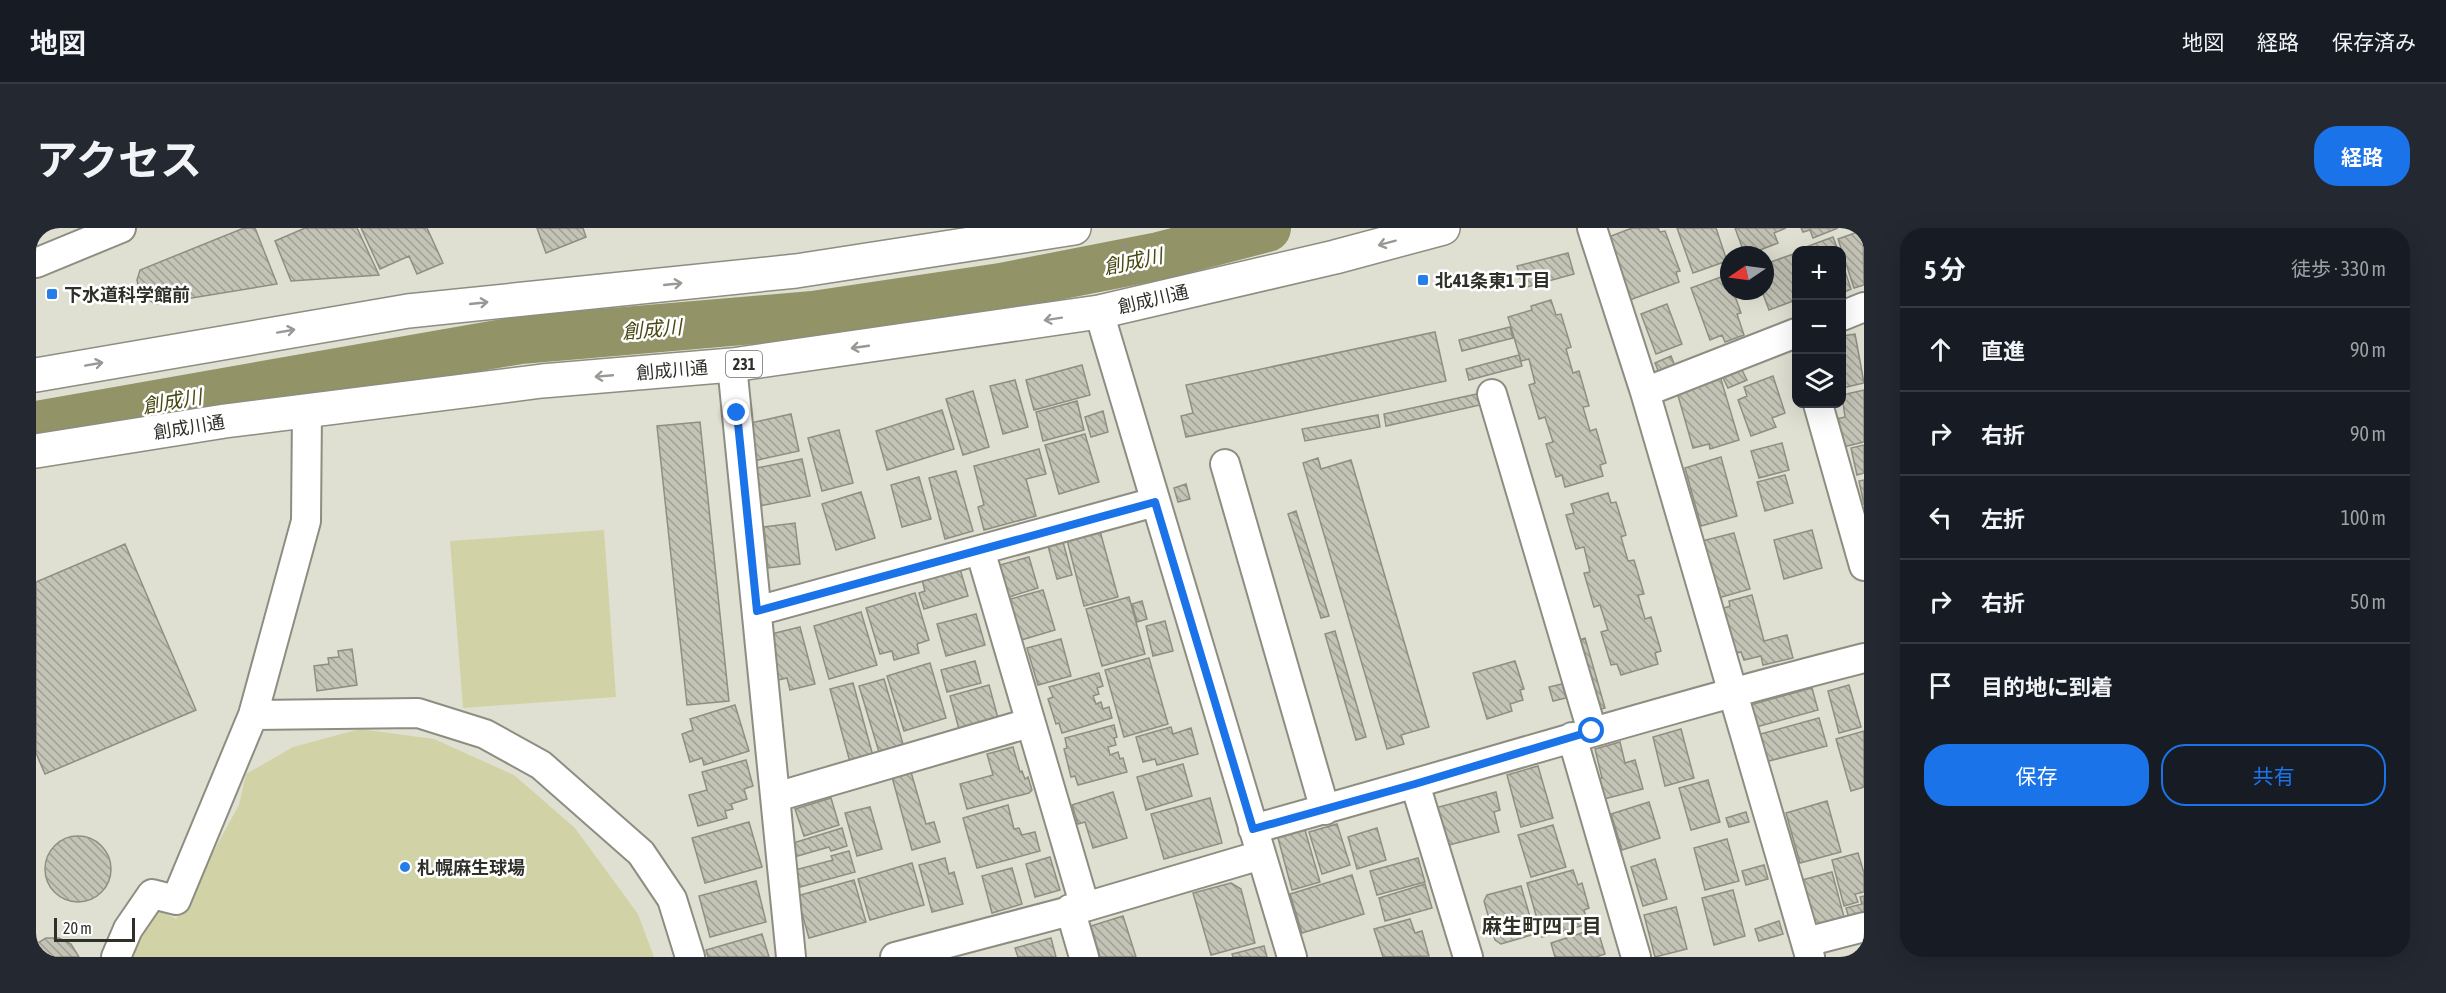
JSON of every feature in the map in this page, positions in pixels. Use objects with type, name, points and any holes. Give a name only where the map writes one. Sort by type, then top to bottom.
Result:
[{"type":"highway","points":[[36,375],[408,311],[796,271],[1072,228]]},
{"type":"highway","name":"創成川通","points":[[36,451],[307,411],[542,381],[732,365],[1099,312],[1335,258],[1443,228]]},
{"type":"street","points":[[36,263],[121,228]]},
{"type":"street","points":[[1592,228],[1645,392],[1808,950],[1864,927]]},
{"type":"street","points":[[1846,314],[1864,307]]},
{"type":"street","points":[[1099,312],[1292,957]]},
{"type":"street","points":[[1645,392],[1792,335]]},
{"type":"street","points":[[732,365],[791,957]]},
{"type":"street","points":[[1492,394],[1582,734],[1636,957]]},
{"type":"street","points":[[1819,408],[1864,566]]},
{"type":"street","points":[[116,957],[128,929],[152,894],[176,900],[253,715],[306,521],[307,411]]},
{"type":"street","points":[[1225,464],[1325,810]]},
{"type":"street","points":[[757,611],[1155,502]]},
{"type":"street","points":[[980,550],[1078,908],[1084,957]]},
{"type":"street","points":[[895,957],[1078,908],[1257,842],[1325,810],[1582,734],[1864,658]]},
{"type":"street","points":[[253,715],[418,713],[485,734],[532,760],[541,765],[640,853],[672,899],[690,957]]},
{"type":"street","points":[[776,797],[1029,723]]},
{"type":"street","points":[[1415,784],[1467,957]]},
{"type":"path","points":[[1124,244],[1132,279]]},
{"type":"green space","points":[[604,530],[616,697],[463,708],[450,541]]},
{"type":"green space","name":"札幌麻生球場","points":[[360,729],[434,739],[514,775],[575,828],[638,914],[654,957],[127,957],[155,907],[176,919],[239,805],[246,774],[293,747]]},
{"type":"building","points":[[244,228],[255,228],[277,284],[155,304],[140,294],[137,280],[140,270]]},
{"type":"building","points":[[305,228],[357,228],[379,275],[291,281],[275,241]]},
{"type":"building","points":[[361,228],[427,228],[443,263],[417,274],[409,256],[380,269]]},
{"type":"building","points":[[537,228],[583,228],[586,237],[546,253]]},
{"type":"building","points":[[1632,228],[1658,228],[1660,232],[1665,231],[1680,271],[1676,272],[1679,282],[1627,301],[1606,238]]},
{"type":"building","points":[[1677,228],[1716,228],[1722,246],[1720,246],[1720,263],[1693,273]]},
{"type":"building","points":[[1735,228],[1786,228],[1774,233],[1778,243],[1770,246],[1742,246]]},
{"type":"building","points":[[1801,228],[1838,228],[1813,238],[1810,230],[1803,232]]},
{"type":"building","points":[[1863,230],[1864,285],[1854,288],[1846,264],[1846,246],[1840,246],[1838,239]]},
{"type":"building","points":[[1833,237],[1836,246],[1809,246]]},
{"type":"building","points":[[1568,253],[1574,274],[1523,288],[1517,266]]},
{"type":"building","points":[[1792,254],[1792,301],[1769,310],[1765,300],[1774,300],[1774,261]]},
{"type":"building","points":[[1846,274],[1851,289],[1846,291]]},
{"type":"building","points":[[1720,277],[1720,300],[1736,300],[1741,313],[1737,314],[1744,335],[1725,342],[1722,335],[1710,340],[1691,288]]},
{"type":"building","points":[[1551,300],[1556,315],[1561,314],[1571,347],[1566,349],[1573,373],[1579,371],[1589,406],[1583,407],[1590,431],[1596,429],[1606,463],[1600,465],[1603,476],[1565,487],[1562,475],[1556,477],[1546,444],[1553,442],[1545,417],[1539,419],[1529,385],[1535,383],[1529,359],[1521,361],[1508,317],[1532,310],[1531,306]]},
{"type":"building","points":[[1667,304],[1682,344],[1656,354],[1641,314]]},
{"type":"building","points":[[1510,327],[1513,338],[1462,351],[1459,340]]},
{"type":"building","points":[[1435,332],[1446,381],[1186,437],[1181,416],[1193,413],[1186,385]]},
{"type":"building","points":[[1855,334],[1864,383],[1846,387],[1846,354],[1846,335]]},
{"type":"building","points":[[1519,355],[1522,366],[1469,380],[1466,369]]},
{"type":"building","points":[[1671,356],[1675,366],[1659,373],[1655,363]]},
{"type":"building","points":[[1082,365],[1090,395],[1034,410],[1026,380]]},
{"type":"building","points":[[1742,370],[1747,380],[1728,388],[1723,378]]},
{"type":"building","points":[[1720,376],[1739,440],[1710,449],[1709,444],[1693,448],[1677,392]]},
{"type":"building","points":[[1773,376],[1785,413],[1772,418],[1776,427],[1751,436],[1738,400],[1747,396],[1744,387]]},
{"type":"building","points":[[1015,380],[1028,427],[1003,434],[990,386]]},
{"type":"building","points":[[1864,390],[1864,442],[1843,447],[1836,419],[1845,417],[1846,394]]},
{"type":"building","points":[[973,391],[989,447],[963,455],[946,399]]},
{"type":"building","points":[[1477,394],[1480,405],[1386,426],[1384,414]]},
{"type":"building","points":[[1077,401],[1084,430],[1043,441],[1036,412]]},
{"type":"building","points":[[942,410],[954,449],[887,470],[876,431]]},
{"type":"building","points":[[1103,411],[1108,432],[1091,437],[1085,417]]},
{"type":"building","points":[[791,414],[799,451],[753,461],[746,424]]},
{"type":"building","points":[[1378,415],[1380,427],[1305,441],[1302,429]]},
{"type":"building","points":[[700,422],[729,701],[687,705],[657,426]]},
{"type":"building","points":[[839,430],[853,483],[822,491],[808,438]]},
{"type":"building","points":[[1085,434],[1099,482],[1059,494],[1045,445]]},
{"type":"building","points":[[1782,443],[1789,470],[1759,478],[1751,451]]},
{"type":"building","points":[[1864,445],[1864,473],[1857,475],[1851,448]]},
{"type":"building","points":[[1039,449],[1046,474],[1026,479],[1036,516],[984,530],[978,507],[984,505],[974,466]]},
{"type":"building","points":[[1721,457],[1737,516],[1701,526],[1685,468]]},
{"type":"building","points":[[1318,458],[1321,469],[1351,460],[1429,727],[1401,735],[1404,744],[1387,749],[1303,463]]},
{"type":"building","points":[[802,459],[810,496],[760,506],[752,469]]},
{"type":"building","points":[[956,471],[973,531],[945,539],[929,478]]},
{"type":"building","points":[[1785,475],[1793,503],[1765,511],[1757,482]]},
{"type":"building","points":[[919,477],[931,519],[902,527],[891,485]]},
{"type":"building","points":[[1864,480],[1864,505],[1859,481]]},
{"type":"building","points":[[1186,484],[1190,499],[1178,502],[1174,488]]},
{"type":"building","points":[[861,492],[875,538],[836,550],[822,504]]},
{"type":"building","points":[[1608,493],[1611,503],[1616,502],[1626,535],[1621,537],[1628,561],[1634,560],[1644,594],[1638,595],[1645,619],[1651,617],[1661,651],[1655,653],[1658,664],[1621,675],[1617,664],[1611,665],[1601,632],[1608,630],[1600,605],[1594,607],[1584,573],[1590,572],[1584,547],[1576,549],[1566,515],[1574,513],[1571,504]]},
{"type":"building","points":[[1296,511],[1329,616],[1321,618],[1288,514]]},
{"type":"building","points":[[795,523],[800,564],[768,568],[764,527]]},
{"type":"building","points":[[1812,530],[1822,568],[1784,579],[1774,540]]},
{"type":"building","points":[[1100,531],[1118,597],[1084,606],[1067,540]]},
{"type":"building","points":[[1734,533],[1750,589],[1718,598],[1702,541]]},
{"type":"building","points":[[1063,542],[1072,575],[1057,579],[1048,546]]},
{"type":"building","points":[[125,544],[196,710],[45,774],[36,753],[36,582]]},
{"type":"building","points":[[1029,557],[1038,588],[1009,597],[1000,565]]},
{"type":"building","points":[[960,569],[968,596],[924,609],[919,593],[925,591],[922,580]]},
{"type":"building","points":[[1043,590],[1055,630],[1018,641],[1007,600]]},
{"type":"building","points":[[915,593],[929,640],[917,644],[919,653],[894,660],[892,651],[880,654],[866,608]]},
{"type":"building","points":[[1752,595],[1764,641],[1787,635],[1793,658],[1763,665],[1761,656],[1744,660],[1741,652],[1733,654],[1721,609],[1730,606],[1729,601]]},
{"type":"building","points":[[1129,597],[1145,654],[1102,666],[1086,609]]},
{"type":"building","points":[[1142,601],[1147,619],[1137,622],[1132,604]]},
{"type":"building","points":[[861,612],[877,665],[829,679],[814,626]]},
{"type":"building","points":[[976,614],[985,645],[946,656],[937,624]]},
{"type":"building","points":[[1165,621],[1173,651],[1153,656],[1146,626]]},
{"type":"building","points":[[800,627],[815,684],[790,690],[787,678],[778,680],[767,635]]},
{"type":"building","points":[[1335,631],[1366,737],[1356,740],[1325,634]]},
{"type":"building","points":[[1585,638],[1605,708],[1597,710],[1577,641]]},
{"type":"building","points":[[1061,639],[1071,676],[1038,685],[1027,648]]},
{"type":"building","points":[[352,649],[357,685],[317,691],[314,666],[329,664],[328,658],[339,657],[338,651]]},
{"type":"building","points":[[1149,658],[1168,724],[1124,737],[1105,670]]},
{"type":"building","points":[[975,661],[981,683],[947,692],[941,670]]},
{"type":"building","points":[[1515,661],[1524,689],[1520,690],[1523,700],[1510,704],[1512,711],[1487,719],[1473,673]]},
{"type":"building","points":[[930,663],[946,718],[904,731],[887,676]]},
{"type":"building","points":[[1099,673],[1103,686],[1097,688],[1099,694],[1093,696],[1096,704],[1101,702],[1103,709],[1109,707],[1112,718],[1062,733],[1059,723],[1056,724],[1048,699],[1053,697],[1049,687]]},
{"type":"building","points":[[884,679],[903,744],[879,752],[859,686]]},
{"type":"building","points":[[853,683],[873,756],[850,762],[830,689]]},
{"type":"building","points":[[1562,684],[1566,698],[1553,701],[1549,687]]},
{"type":"building","points":[[989,685],[998,718],[959,729],[950,696]]},
{"type":"building","points":[[1849,685],[1861,727],[1839,733],[1828,691]]},
{"type":"building","points":[[1812,688],[1818,710],[1756,727],[1750,705]]},
{"type":"building","points":[[735,705],[749,751],[704,765],[702,758],[690,762],[682,734],[693,730],[690,719]]},
{"type":"building","points":[[1819,718],[1827,746],[1765,762],[1757,735]]},
{"type":"building","points":[[1114,725],[1116,745],[1108,747],[1110,755],[1118,752],[1120,759],[1123,758],[1127,772],[1078,785],[1075,776],[1071,777],[1064,749],[1067,748],[1065,738]]},
{"type":"building","points":[[1171,727],[1173,734],[1191,728],[1198,754],[1157,765],[1155,759],[1143,762],[1136,737]]},
{"type":"building","points":[[1681,729],[1694,778],[1665,786],[1653,737]]},
{"type":"building","points":[[1864,731],[1864,787],[1851,791],[1836,739]]},
{"type":"building","points":[[1620,742],[1625,763],[1635,760],[1643,789],[1600,800],[1595,780],[1602,778],[1595,749]]},
{"type":"building","points":[[1013,747],[1020,772],[1022,771],[1025,779],[1028,777],[1032,790],[1029,793],[967,809],[960,784],[993,775],[987,754]]},
{"type":"building","points":[[746,760],[753,786],[744,789],[747,799],[731,804],[733,809],[725,811],[727,818],[698,826],[689,795],[707,790],[702,772]]},
{"type":"building","points":[[1183,764],[1192,796],[1146,810],[1137,777]]},
{"type":"building","points":[[1538,766],[1553,818],[1521,827],[1507,775]]},
{"type":"building","points":[[911,772],[926,824],[934,822],[940,842],[912,850],[892,777]]},
{"type":"building","points":[[1708,780],[1720,822],[1691,830],[1679,788]]},
{"type":"building","points":[[1113,792],[1127,838],[1093,848],[1085,822],[1078,824],[1072,805]]},
{"type":"building","points":[[1496,792],[1500,810],[1494,812],[1499,832],[1445,846],[1435,808]]},
{"type":"building","points":[[831,798],[839,825],[804,836],[795,809]]},
{"type":"building","points":[[1210,798],[1222,843],[1164,859],[1151,814]]},
{"type":"building","points":[[1827,801],[1841,852],[1800,863],[1786,813]]},
{"type":"building","points":[[1649,802],[1660,838],[1622,850],[1611,814]]},
{"type":"building","points":[[1008,805],[1014,829],[1019,828],[1022,835],[1035,832],[1040,851],[977,868],[963,818]]},
{"type":"building","points":[[870,807],[882,849],[857,856],[845,813]]},
{"type":"building","points":[[1746,812],[1749,822],[1729,827],[1726,818]]},
{"type":"building","points":[[749,822],[762,867],[705,883],[692,838]]},
{"type":"building","points":[[1337,824],[1350,865],[1322,874],[1309,832]]},
{"type":"building","points":[[1553,825],[1566,867],[1531,877],[1518,835]]},
{"type":"building","points":[[842,828],[847,846],[831,851],[829,847],[794,857],[790,844]]},
{"type":"building","points":[[1377,828],[1386,860],[1357,869],[1348,837]]},
{"type":"building","points":[[1305,830],[1320,882],[1292,890],[1278,838]]},
{"type":"building","points":[[78,836],[91,839],[101,846],[108,856],[111,869],[108,882],[101,892],[91,899],[78,902],[65,899],[55,892],[48,882],[45,869],[48,856],[55,846],[65,839]]},
{"type":"building","points":[[1727,839],[1739,881],[1705,890],[1694,848]]},
{"type":"building","points":[[849,851],[855,872],[800,887],[795,870],[833,860],[831,856]]},
{"type":"building","points":[[1858,853],[1864,873],[1864,892],[1855,894],[1858,902],[1844,906],[1832,860]]},
{"type":"building","points":[[1050,857],[1060,890],[1035,897],[1026,864]]},
{"type":"building","points":[[945,858],[949,874],[954,872],[963,904],[932,912],[919,865]]},
{"type":"building","points":[[1418,858],[1425,882],[1377,895],[1370,871]]},
{"type":"building","points":[[1655,859],[1667,899],[1643,906],[1631,867]]},
{"type":"building","points":[[912,863],[924,905],[870,920],[858,879]]},
{"type":"building","points":[[1764,865],[1768,879],[1746,885],[1742,871]]},
{"type":"building","points":[[1012,868],[1022,904],[992,913],[982,876]]},
{"type":"building","points":[[1573,870],[1578,885],[1582,883],[1589,908],[1584,910],[1588,924],[1542,937],[1527,883]]},
{"type":"building","points":[[1832,872],[1844,917],[1814,925],[1802,880]]},
{"type":"building","points":[[1352,875],[1364,914],[1302,933],[1290,894]]},
{"type":"building","points":[[854,880],[866,922],[809,938],[797,896]]},
{"type":"building","points":[[756,881],[766,922],[710,937],[699,896]]},
{"type":"building","points":[[1231,883],[1241,889],[1255,943],[1211,955],[1193,893]]},
{"type":"building","points":[[1425,884],[1432,908],[1385,921],[1379,898]]},
{"type":"building","points":[[1521,886],[1535,934],[1501,944],[1495,940],[1484,901],[1487,895]]},
{"type":"building","points":[[1733,890],[1745,936],[1714,945],[1702,898]]},
{"type":"building","points":[[1864,896],[1864,914],[1849,918],[1846,908],[1862,904],[1860,897]]},
{"type":"building","points":[[1676,907],[1687,949],[1655,957],[1644,915]]},
{"type":"building","points":[[1123,916],[1136,957],[1100,957],[1091,926]]},
{"type":"building","points":[[1410,919],[1415,933],[1422,931],[1429,956],[1383,957],[1374,929]]},
{"type":"building","points":[[1779,921],[1783,934],[1759,941],[1755,929]]},
{"type":"building","points":[[1597,928],[1605,954],[1596,957],[1555,957],[1551,943]]},
{"type":"building","points":[[762,934],[769,957],[708,957],[706,950]]},
{"type":"building","points":[[46,938],[59,938],[71,944],[79,957],[36,957],[36,944]]},
{"type":"building","points":[[1051,938],[1056,957],[1018,957],[1015,948]]},
{"type":"building","points":[[1264,946],[1267,957],[1233,957],[1232,954]]},
{"type":"waterway","name":"創成川","points":[[36,425],[520,340],[813,315],[1001,287],[1159,256],[1267,228]]},
{"type":"place","name":"北41条東1丁目","points":[[1423,280]]},
{"type":"place","name":"下水道科学館前","points":[[52,294]]},
{"type":"place","name":"札幌麻生球場","points":[[405,867]]},
{"type":"district","name":"麻生町四丁目","points":[[1542,925]]},
{"type":"route","points":[[737,413],[757,611],[1155,502],[1253,829],[1592,731]]}]
